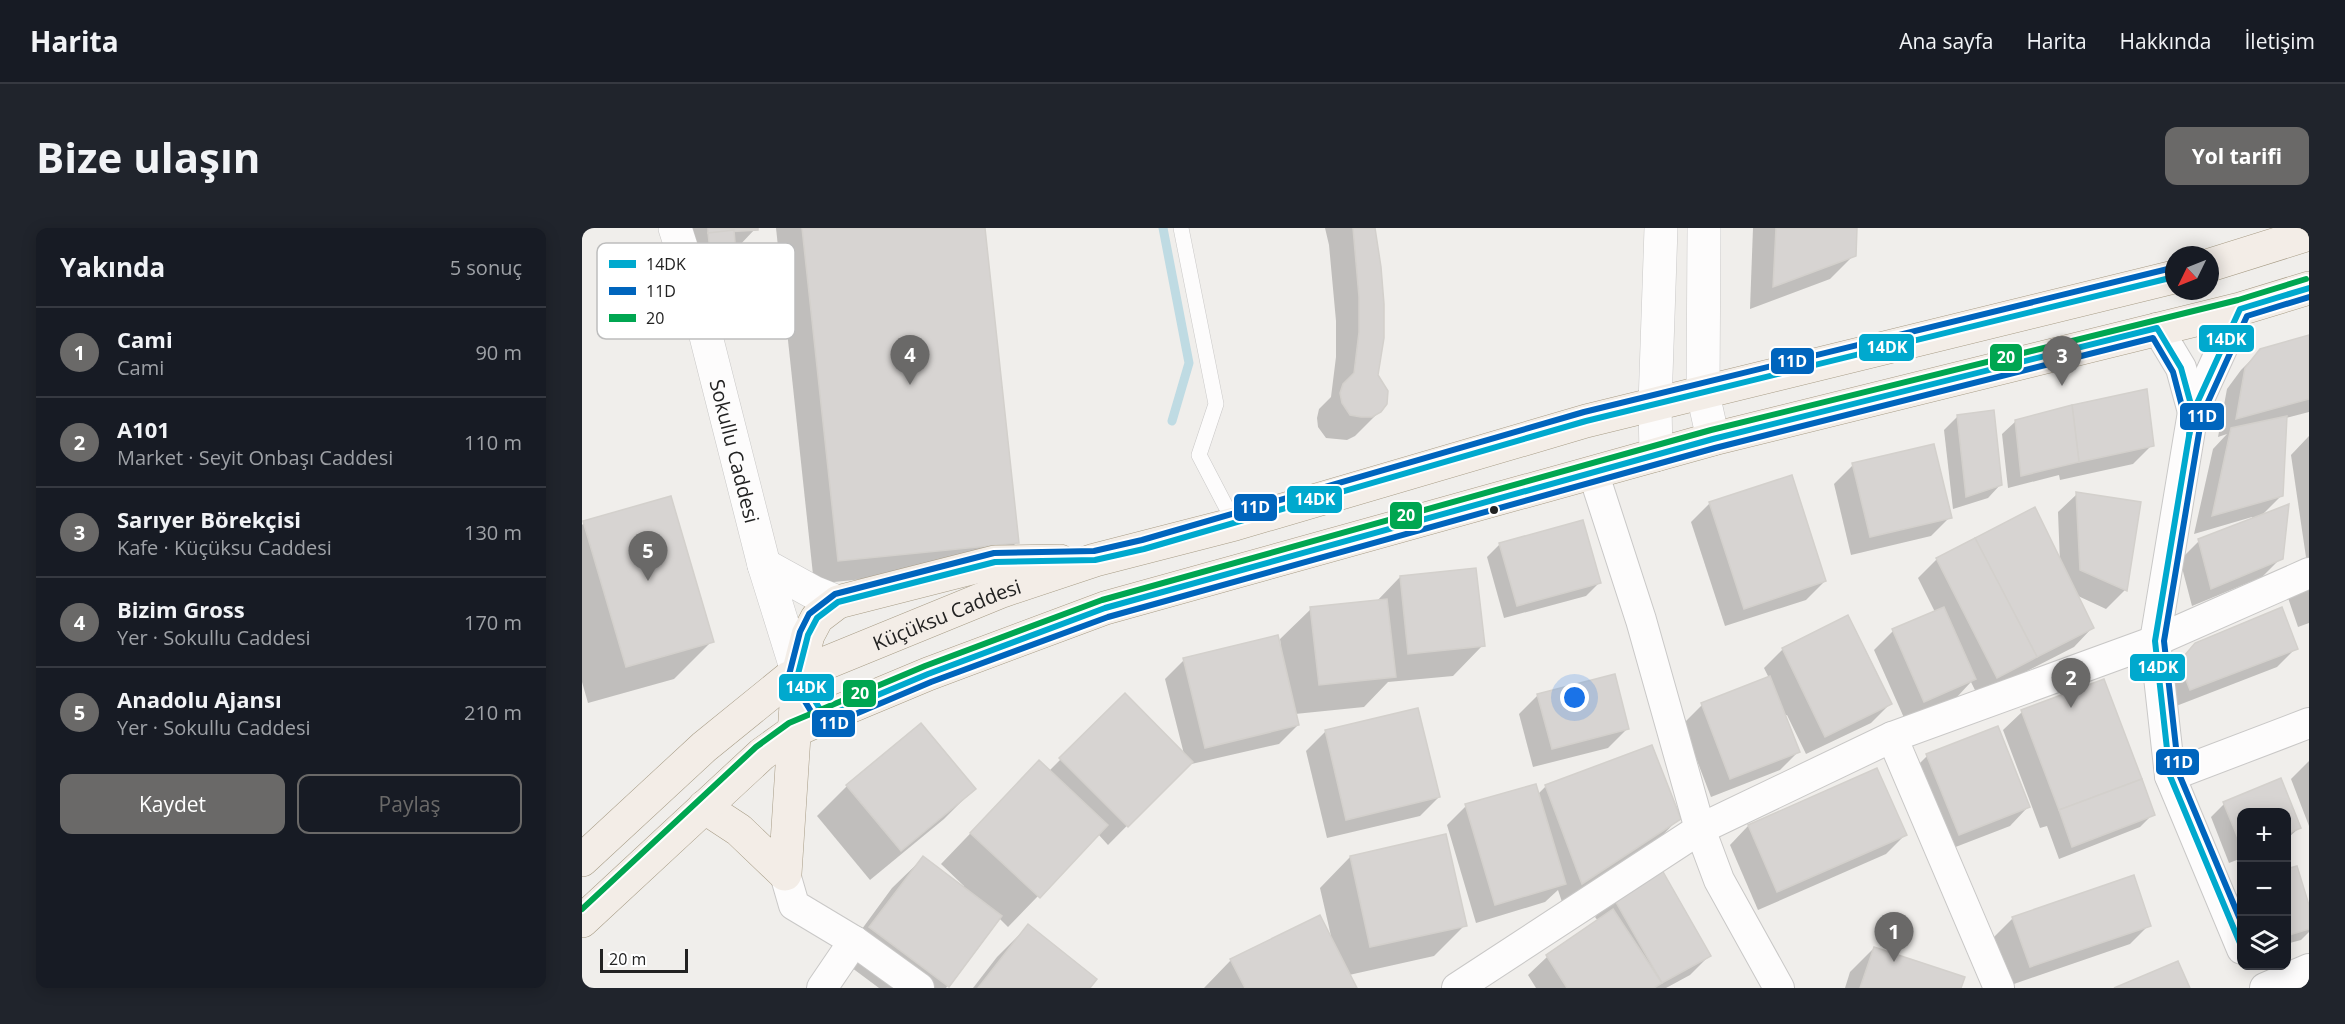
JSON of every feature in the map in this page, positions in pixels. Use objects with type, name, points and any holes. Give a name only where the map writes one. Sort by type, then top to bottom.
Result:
[{"type":"main road","points":[[2219,262],[2309,234]]},
{"type":"main road","name":"Küçüksu Caddesi","points":[[582,860],[704,747],[789,678],[1002,591],[1095,560],[1235,524],[1586,422],[2165,279]]},
{"type":"main road","points":[[582,921],[762,754],[795,731],[928,674],[1105,608],[1713,439],[2240,309],[2309,288]]},
{"type":"main road","points":[[785,874],[798,674],[808,635],[818,618],[838,602],[995,562],[1095,560]]},
{"type":"main road","points":[[798,674],[825,717]]},
{"type":"main road","points":[[704,807],[739,830],[785,874]]},
{"type":"street","name":"Sokullu Caddesi","points":[[675,228],[680,243]]},
{"type":"street","points":[[1656,455],[1655,405],[1661,228]]},
{"type":"street","points":[[1704,228],[1703,394],[1713,439]]},
{"type":"street","points":[[2237,939],[2170,776],[2155,641],[2193,412],[2240,309]]},
{"type":"street","points":[[2157,328],[2181,368],[2193,412]]},
{"type":"street","name":"Sokullu Caddesi","points":[[707,339],[764,565],[798,674]]},
{"type":"street","points":[[1593,472],[1641,620],[1700,829],[1719,880],[1779,988]]},
{"type":"street","points":[[764,565],[813,592],[838,602]]},
{"type":"street","points":[[1457,988],[1700,829],[1892,737],[2155,641],[2309,573]]},
{"type":"street","points":[[2170,776],[2309,723]]},
{"type":"street","points":[[1892,737],[1999,988]]},
{"type":"street","points":[[785,874],[794,905],[854,941],[919,988]]},
{"type":"street","points":[[822,988],[854,941]]},
{"type":"street","points":[[2265,988],[2309,969]]},
{"type":"street","points":[[2250,970],[2257,988]]},
{"type":"lane","points":[[1180,228],[1216,404],[1199,455],[1235,524]]},
{"type":"building","points":[[708,228],[758,228],[758,230],[708,233]]},
{"type":"building","points":[[802,228],[985,228],[1019,543],[838,561]]},
{"type":"building","points":[[1353,228],[1375,228],[1381,267],[1384,338],[1378,375],[1388,391],[1387,404],[1381,412],[1372,417],[1350,415],[1342,403],[1340,393],[1343,384],[1354,373],[1359,332],[1359,297]]},
{"type":"building","points":[[1776,228],[1857,228],[1856,256],[1773,287]]},
{"type":"building","points":[[734,230],[735,243],[709,243],[708,233]]},
{"type":"building","points":[[2309,335],[2309,399],[2236,419],[2245,368],[2260,349]]},
{"type":"building","points":[[2147,389],[2154,446],[2079,462],[2072,405]]},
{"type":"building","points":[[2072,405],[2079,462],[2021,476],[2015,420]]},
{"type":"building","points":[[1994,410],[2002,485],[1966,497],[1957,415]]},
{"type":"building","points":[[2287,416],[2283,496],[2212,516],[2231,428]]},
{"type":"building","points":[[1934,444],[1952,518],[1870,537],[1852,463]]},
{"type":"building","points":[[1792,475],[1826,581],[1744,609],[1709,502]]},
{"type":"building","points":[[2076,492],[2141,502],[2127,591],[2080,570]]},
{"type":"building","points":[[671,496],[714,642],[626,667],[583,521]]},
{"type":"building","points":[[2289,504],[2283,559],[2211,589],[2198,539]]},
{"type":"building","points":[[2035,507],[2094,628],[2037,657],[1975,538]]},
{"type":"building","points":[[1583,520],[1601,583],[1517,606],[1499,543]]},
{"type":"building","points":[[1975,538],[2037,657],[1997,678],[1936,558]]},
{"type":"building","points":[[1476,568],[1485,646],[1408,654],[1400,576]]},
{"type":"building","points":[[1387,599],[1396,677],[1319,685],[1310,607]]},
{"type":"building","points":[[1944,607],[1976,679],[1924,702],[1892,629]]},
{"type":"building","points":[[2282,607],[2298,649],[2190,690],[2179,662],[2195,643]]},
{"type":"building","points":[[1848,615],[1892,704],[1825,737],[1782,648]]},
{"type":"building","points":[[1278,635],[1299,725],[1205,748],[1183,658]]},
{"type":"building","points":[[1615,674],[1629,729],[1552,749],[1537,694]]},
{"type":"building","points":[[1770,676],[1800,752],[1730,779],[1701,703]]},
{"type":"building","points":[[2104,679],[2142,779],[2059,810],[2021,710]]},
{"type":"building","points":[[1125,693],[1193,762],[1128,827],[1059,758]]},
{"type":"building","points":[[1418,708],[1440,797],[1346,820],[1325,730]]},
{"type":"building","points":[[921,723],[976,789],[901,851],[846,785]]},
{"type":"building","points":[[1998,726],[2030,807],[1959,835],[1926,754]]},
{"type":"building","points":[[1652,745],[1681,819],[1582,884],[1545,785]]},
{"type":"building","points":[[1039,760],[1108,825],[1040,898],[970,833]]},
{"type":"building","points":[[1877,768],[1907,835],[1777,892],[1748,825]]},
{"type":"building","points":[[2281,778],[2301,828],[2291,832],[2291,808],[2237,808],[2237,836],[2223,802]]},
{"type":"building","points":[[2142,779],[2155,815],[2072,847],[2059,810]]},
{"type":"building","points":[[1536,784],[1566,884],[1495,905],[1465,804]]},
{"type":"building","points":[[1446,834],[1467,926],[1370,947],[1350,856]]},
{"type":"building","points":[[923,856],[1002,916],[949,987],[869,927]]},
{"type":"building","points":[[2297,866],[2309,905],[2309,929],[2291,934],[2291,916],[2291,868]]},
{"type":"building","points":[[1662,870],[1711,956],[1662,983],[1613,897]]},
{"type":"building","points":[[2134,875],[2151,926],[2030,967],[2012,917]]},
{"type":"building","points":[[1613,909],[1662,983],[1654,988],[1567,988],[1546,955]]},
{"type":"building","points":[[1320,915],[1357,988],[1245,988],[1230,959]]},
{"type":"building","points":[[1028,924],[1097,979],[1090,988],[978,988]]},
{"type":"building","points":[[1874,947],[1965,977],[1961,988],[1860,988]]},
{"type":"building","points":[[2178,961],[2190,988],[2114,988]]},
{"type":"waterway","points":[[1163,228],[1189,363],[1172,421]]},
{"type":"transit line","name":"11D","points":[[2165,270],[1584,412],[1142,540],[1094,551],[994,553],[835,594],[809,614],[800,632],[789,675],[818,723],[827,726],[931,682],[1108,617],[1715,448],[2153,338],[2173,372],[2184,414]]},
{"type":"transit line","name":"14DK","points":[[2165,279],[1586,421],[1144,549],[1095,560],[995,562],[838,602],[817,618],[808,635],[798,674],[825,717],[928,674],[1105,608],[1713,439],[2157,328],[2181,368],[2193,412],[2155,641],[2170,776],[2237,936]]},
{"type":"transit line","name":"20","points":[[582,909],[756,747],[789,723],[925,666],[1102,600],[1711,430],[2238,300],[2306,279]]},
{"type":"transit line","name":"14DK","points":[[2189,436],[2193,412],[2240,309],[2309,288]]},
{"type":"transit line","name":"11D","points":[[2239,916],[2179,774],[2164,641],[2202,415],[2247,316],[2309,297]]},
{"type":"place","name":"Bizim Gross","points":[[910,385]]},
{"type":"place","name":"Sarıyer Börekçisi","points":[[2062,386]]},
{"type":"place","name":"Anadolu Ajansı","points":[[648,581]]},
{"type":"place","name":"A101","points":[[2071,708]]},
{"type":"place","name":"Cami","points":[[1894,962]]}]
